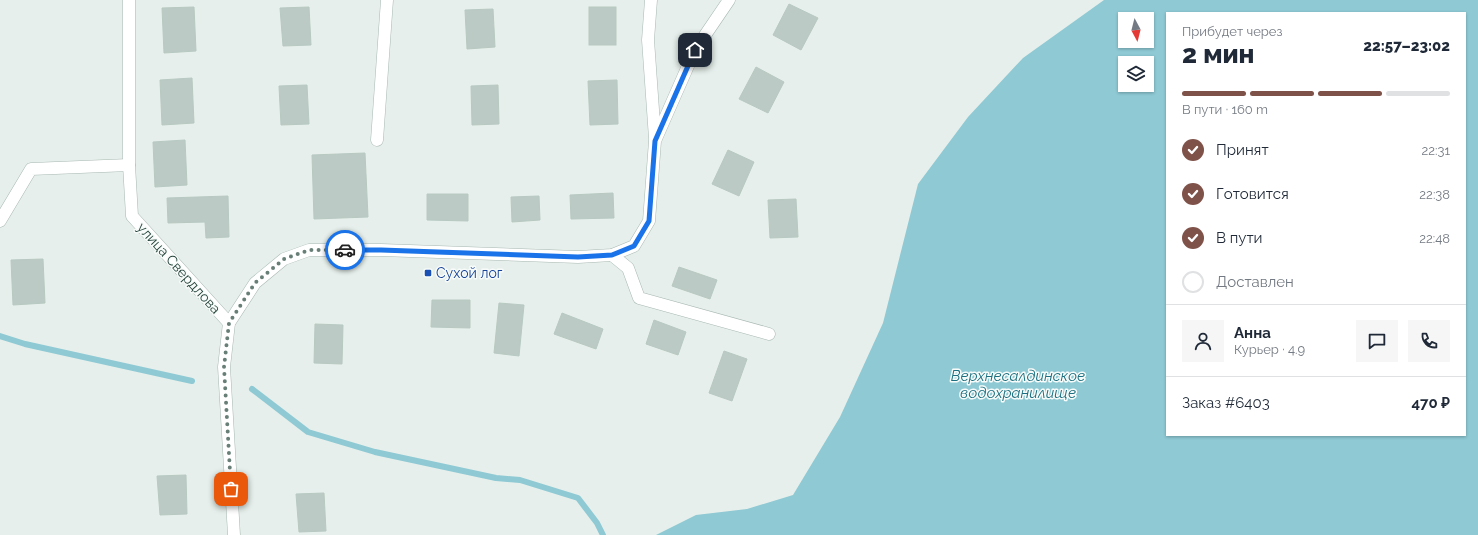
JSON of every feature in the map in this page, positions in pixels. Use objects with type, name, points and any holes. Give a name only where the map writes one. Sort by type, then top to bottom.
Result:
[{"type":"street","name":"улица Свердлова","points":[[129,0],[129,165],[132,216],[229,323]]},
{"type":"street","points":[[377,140],[387,0]]},
{"type":"street","points":[[234,535],[224,367],[229,323],[255,283],[284,259],[309,250],[381,250],[578,257],[612,255],[634,246],[649,221],[655,141],[648,40],[651,0]]},
{"type":"street","points":[[655,141],[695,50],[730,0]]},
{"type":"street","points":[[0,221],[31,169],[129,165]]},
{"type":"street","points":[[612,255],[628,268],[639,298],[769,334]]},
{"type":"water","name":"Верхнесалдинское водохранилище","points":[[1104,0],[1478,0],[1478,535],[656,535],[696,515],[747,509],[793,495],[840,417],[883,323],[918,184],[968,117],[1023,58]]},
{"type":"building","points":[[789,4],[818,18],[801,50],[773,35]]},
{"type":"building","points":[[194,7],[196,51],[164,53],[162,8]]},
{"type":"building","points":[[309,7],[311,45],[283,46],[280,8]]},
{"type":"building","points":[[589,7],[616,7],[616,45],[589,45]]},
{"type":"building","points":[[493,9],[495,47],[467,49],[465,10]]},
{"type":"building","points":[[756,67],[784,82],[768,113],[739,99]]},
{"type":"building","points":[[192,78],[194,123],[162,125],[160,80]]},
{"type":"building","points":[[617,80],[618,124],[590,125],[588,81]]},
{"type":"building","points":[[307,85],[309,124],[281,125],[279,86]]},
{"type":"building","points":[[498,85],[499,124],[472,125],[471,86]]},
{"type":"building","points":[[185,140],[187,185],[155,187],[153,142]]},
{"type":"building","points":[[728,150],[754,162],[739,196],[712,184]]},
{"type":"building","points":[[365,153],[368,217],[314,219],[312,155]]},
{"type":"building","points":[[613,193],[614,218],[571,219],[570,195]]},
{"type":"building","points":[[427,194],[468,194],[468,221],[427,220]]},
{"type":"building","points":[[228,196],[229,237],[206,238],[205,222],[168,223],[167,198]]},
{"type":"building","points":[[539,196],[540,220],[512,222],[511,197]]},
{"type":"building","points":[[796,199],[798,237],[770,238],[768,200]]},
{"type":"building","points":[[43,259],[45,303],[13,305],[11,260]]},
{"type":"building","points":[[679,267],[717,280],[710,299],[672,286]]},
{"type":"building","points":[[432,300],[470,300],[470,328],[431,327]]},
{"type":"building","points":[[499,303],[524,305],[519,356],[494,353]]},
{"type":"building","points":[[562,313],[603,329],[596,349],[554,334]]},
{"type":"building","points":[[654,320],[686,332],[678,355],[646,344]]},
{"type":"building","points":[[315,324],[343,325],[342,364],[314,363]]},
{"type":"building","points":[[724,351],[747,359],[732,401],[709,393]]},
{"type":"building","points":[[186,475],[187,514],[160,515],[157,476]]},
{"type":"building","points":[[324,493],[326,531],[299,532],[296,494]]},
{"type":"waterway","points":[[0,336],[25,344],[192,381]]},
{"type":"waterway","points":[[252,389],[308,432],[375,452],[496,478],[520,480],[578,498],[597,523],[603,535]]},
{"type":"way so far","points":[[231,489],[224,367],[229,323],[255,283],[284,259],[309,250],[345,250]]},
{"type":"place","name":"Сухой лог","points":[[428,273]]},
{"type":"route","points":[[345,250],[578,257],[612,255],[634,246],[649,221],[655,141],[695,50]]}]
